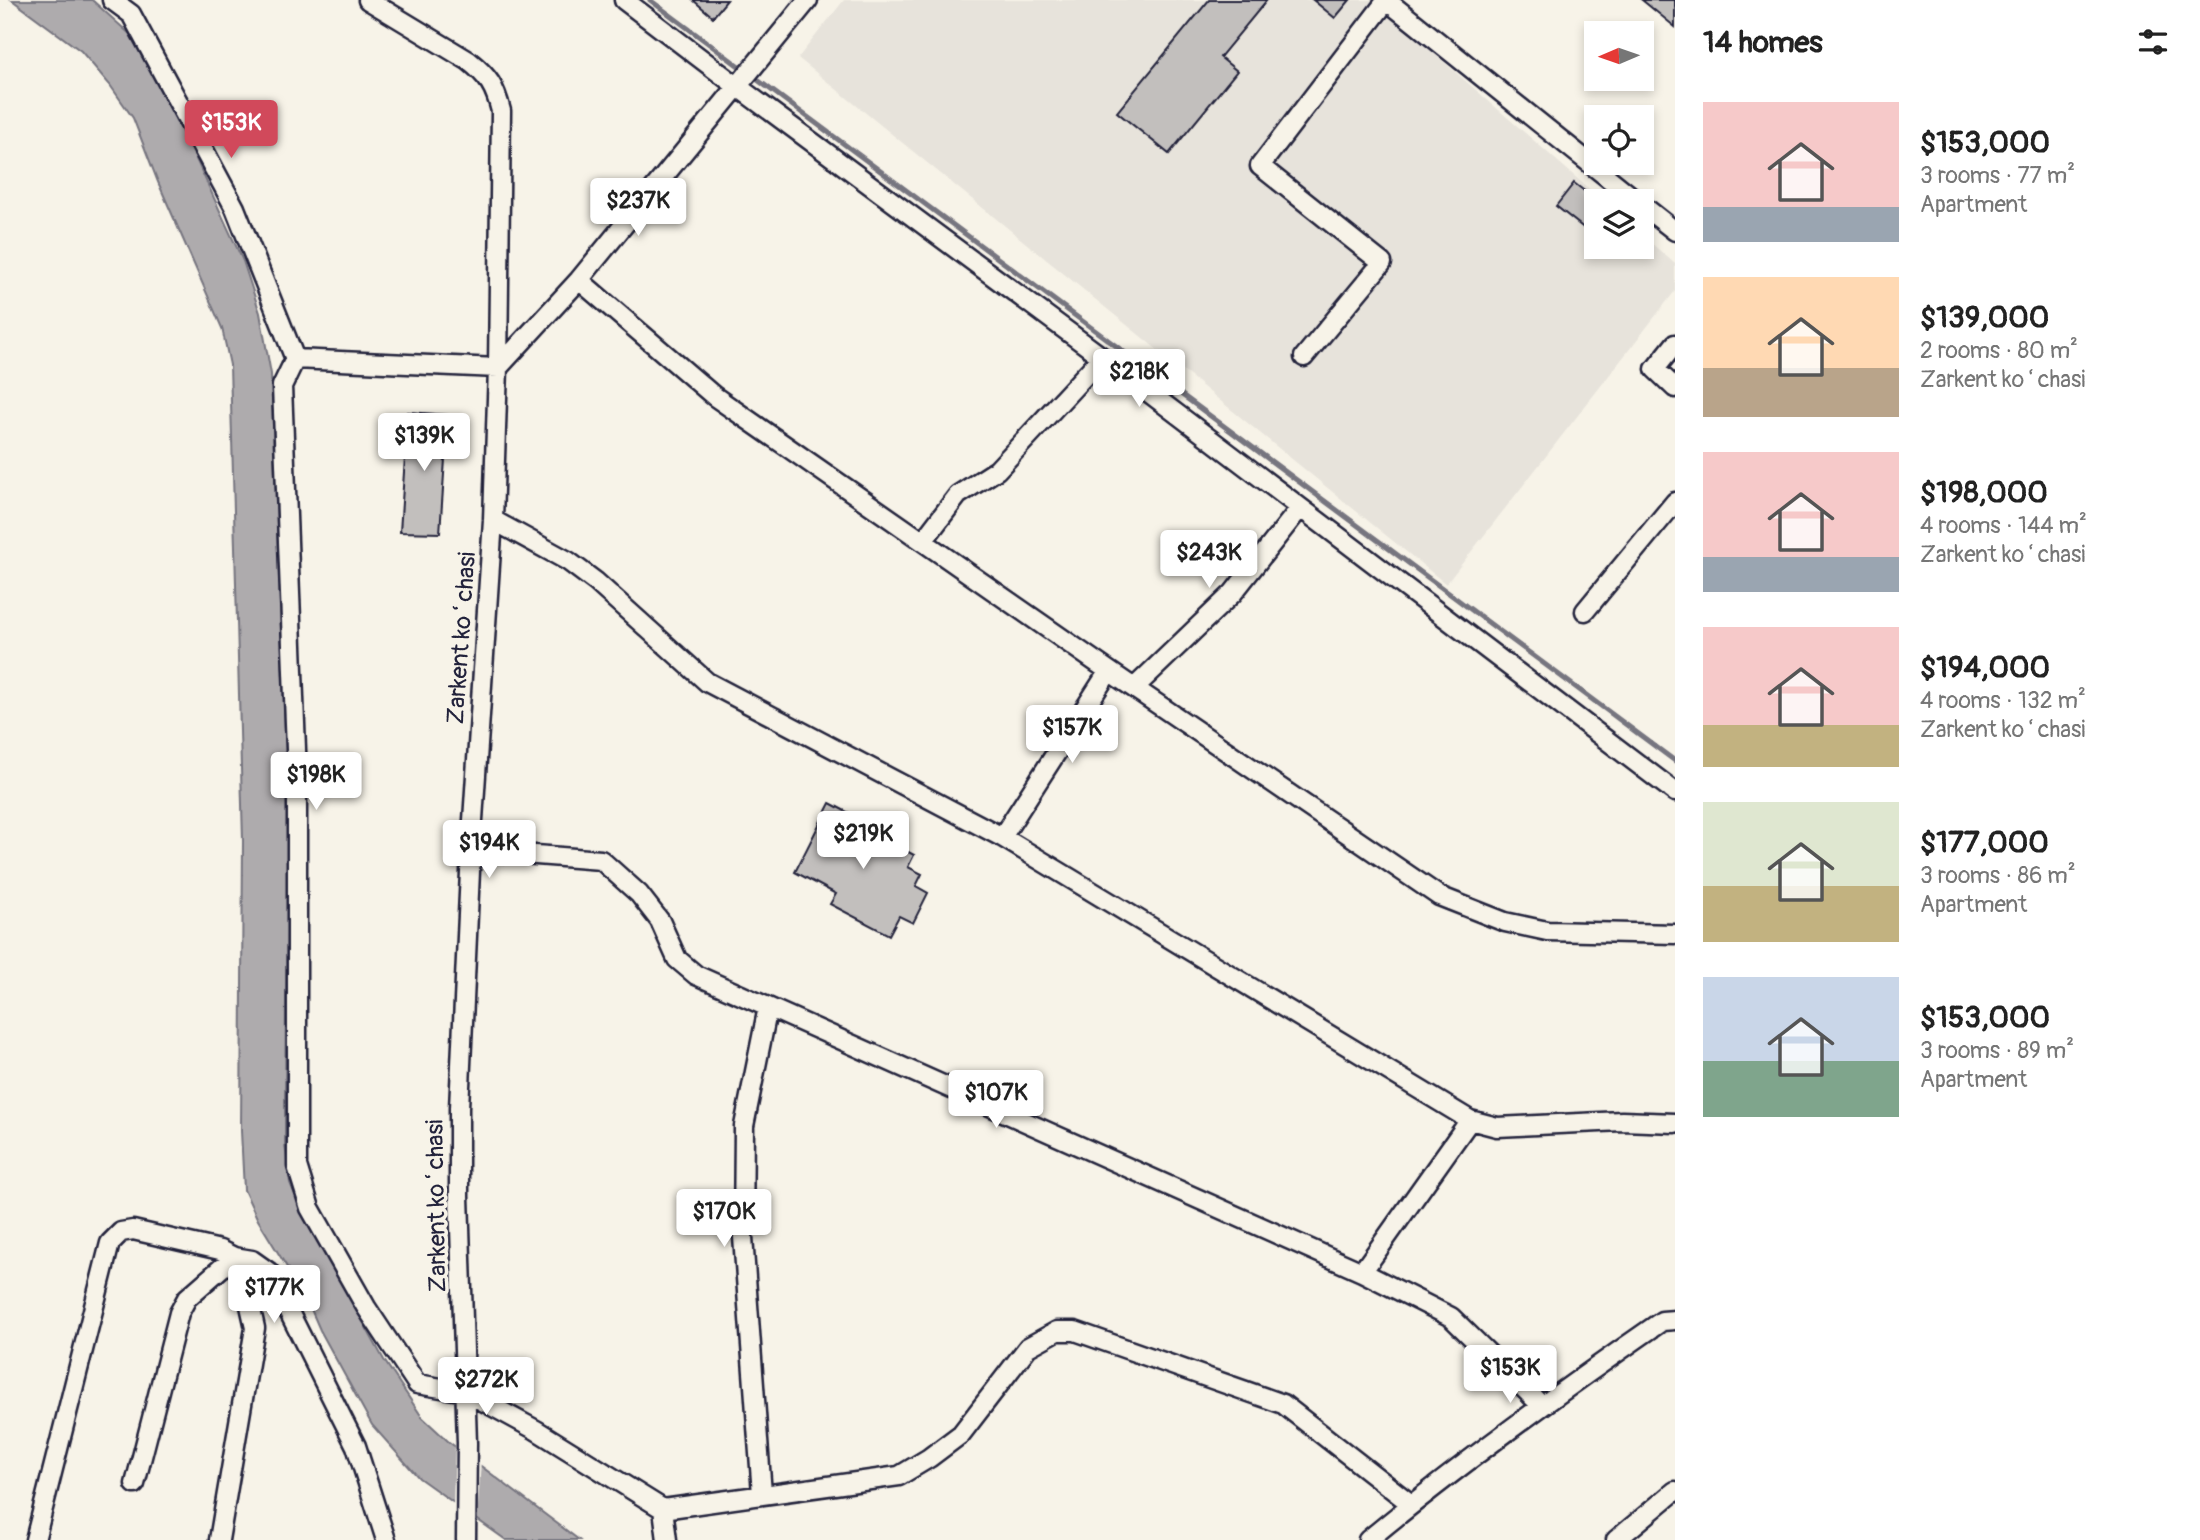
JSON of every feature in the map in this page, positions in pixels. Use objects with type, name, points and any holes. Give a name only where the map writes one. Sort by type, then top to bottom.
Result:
[{"type":"street","points":[[112,0],[131,14],[235,208],[295,359],[282,386],[297,775],[297,1166],[310,1208],[366,1307],[417,1384],[466,1392],[537,1430],[663,1509],[899,1476],[961,1434],[1028,1347],[1057,1331],[1075,1331],[1283,1404],[1411,1504]]},
{"type":"street","name":"Zarkent koʻchasi","points":[[368,0],[469,61],[484,73],[496,91],[501,111],[493,520],[471,850],[459,1108],[459,1196],[467,1443],[466,1540]]},
{"type":"street","points":[[624,0],[745,78],[1102,357],[1675,792]]},
{"type":"street","points":[[295,359],[498,368],[579,280],[808,0]]},
{"type":"street","points":[[1304,357],[1382,263],[1260,166],[1386,0],[1622,189]]},
{"type":"street","points":[[1654,214],[1675,231]]},
{"type":"street","points":[[579,280],[714,396],[1109,671],[1439,895],[1505,922],[1547,931],[1675,934]]},
{"type":"street","points":[[1675,344],[1655,369],[1675,388]]},
{"type":"street","points":[[923,541],[958,495],[997,470],[1102,357]]},
{"type":"street","points":[[1585,611],[1675,502]]},
{"type":"street","points":[[1134,688],[1233,593],[1300,508]]},
{"type":"street","points":[[493,520],[568,561],[596,582],[707,682],[1002,837],[1470,1120],[1497,1127],[1622,1121],[1675,1123]]},
{"type":"street","points":[[1002,837],[1109,671]]},
{"type":"street","points":[[471,850],[601,860],[639,894],[660,921],[677,959],[696,975],[1363,1272],[1451,1317],[1541,1405]]},
{"type":"street","points":[[762,1494],[743,1237],[744,1126],[768,1007]]},
{"type":"street","points":[[1363,1272],[1470,1120]]},
{"type":"street","points":[[35,1540],[110,1243],[121,1232],[133,1230],[220,1250],[234,1257],[252,1260],[269,1272],[356,1446],[386,1540]]},
{"type":"street","points":[[135,1484],[179,1313],[187,1298],[234,1257]]},
{"type":"street","points":[[219,1540],[255,1328],[244,1283],[234,1257]]},
{"type":"street","points":[[1368,1540],[1541,1405],[1662,1321],[1675,1320]]},
{"type":"street","points":[[1616,1540],[1675,1491]]},
{"type":"street","points":[[663,1509],[667,1540]]},
{"type":"shaded area","points":[[12,0],[92,0],[142,45],[243,261],[260,313],[271,374],[288,806],[285,1145],[290,1183],[304,1215],[384,1360],[422,1417],[449,1442],[579,1540],[506,1540],[419,1478],[372,1425],[320,1330],[307,1300],[258,1220],[244,1190],[241,1131],[243,841],[230,365],[222,328],[133,118],[81,51]]},
{"type":"shaded area","points":[[844,0],[1373,0],[1589,189],[1584,189],[1584,259],[1654,259],[1654,246],[1675,264],[1675,291],[1446,584],[798,58]]},
{"type":"pier","points":[[455,1441],[481,1460],[477,1523],[453,1505]]},
{"type":"building","points":[[693,0],[727,0],[713,17]]},
{"type":"building","points":[[1209,0],[1267,0],[1220,57],[1237,71],[1169,154],[1117,112]]},
{"type":"building","points":[[1313,0],[1350,0],[1335,18]]},
{"type":"building","points":[[1642,0],[1675,0],[1675,27]]},
{"type":"building","points":[[1574,183],[1584,191],[1584,228],[1556,206]]},
{"type":"building","points":[[408,412],[448,415],[440,533],[400,532]]},
{"type":"building","points":[[830,803],[883,831],[880,837],[914,855],[908,867],[922,874],[916,886],[928,893],[913,923],[899,916],[889,935],[830,904],[836,894],[795,872]]},
{"type":"waterway","points":[[650,0],[1675,761]]}]
